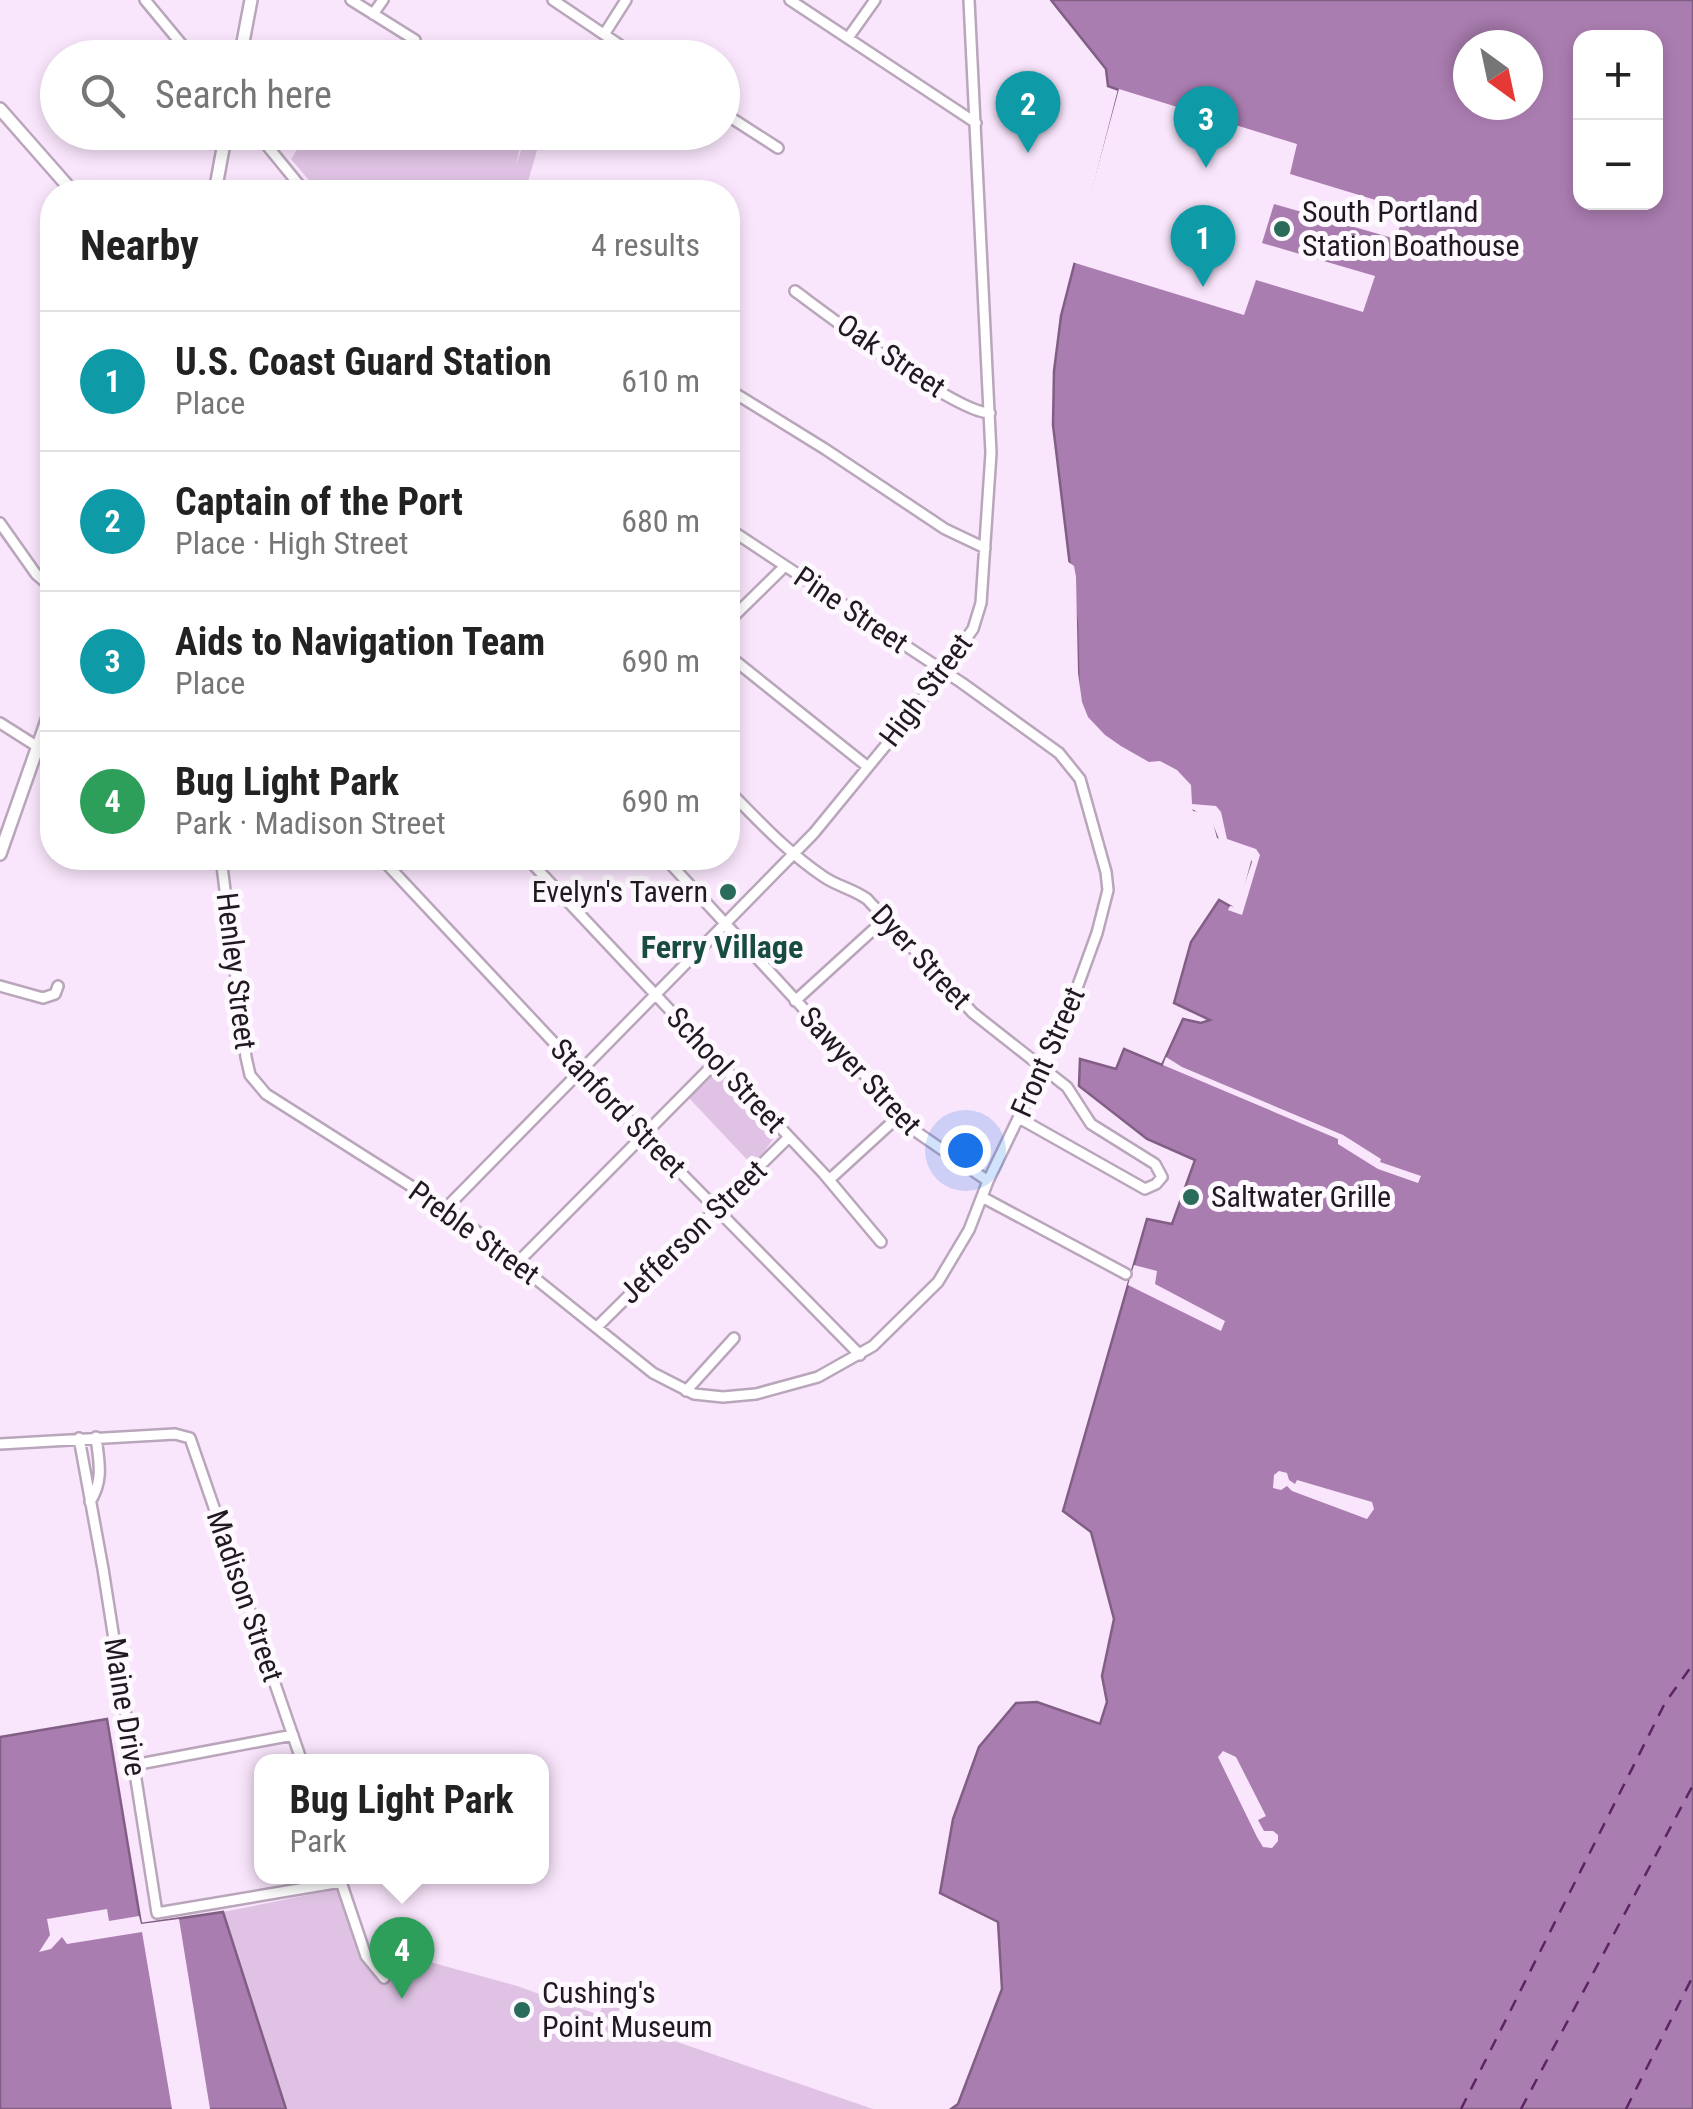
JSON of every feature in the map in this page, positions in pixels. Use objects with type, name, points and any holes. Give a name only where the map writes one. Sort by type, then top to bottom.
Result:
[{"type":"main road","points":[[243,40],[250,0]]},
{"type":"main road","points":[[0,108],[63,180]]},
{"type":"main road","points":[[216,180],[222,150]]},
{"type":"main road","points":[[0,854],[40,741]]},
{"type":"street","points":[[145,0],[178,40]]},
{"type":"street","points":[[351,0],[416,40]]},
{"type":"street","points":[[373,14],[383,0]]},
{"type":"street","points":[[553,0],[615,40]]},
{"type":"street","points":[[605,33],[626,0]]},
{"type":"street","points":[[790,0],[976,123]]},
{"type":"street","points":[[848,38],[875,0]]},
{"type":"street","name":"High Street","points":[[446,1208],[795,854],[944,672],[979,614],[986,548],[990,413],[969,0]]},
{"type":"street","points":[[740,124],[778,148]]},
{"type":"street","points":[[269,150],[292,180]]},
{"type":"street","name":"Oak Street","points":[[795,291],[944,393],[980,413],[990,413]]},
{"type":"street","points":[[740,396],[945,530],[986,548]]},
{"type":"street","points":[[0,523],[40,578]]},
{"type":"street","name":"Pine Street","points":[[740,536],[1032,732],[1068,762],[1080,779],[1091,820]]},
{"type":"street","points":[[740,610],[785,566]]},
{"type":"street","points":[[740,665],[868,767]]},
{"type":"street","points":[[0,724],[38,747]]},
{"type":"street","name":"Dyer Street","points":[[740,801],[795,854],[830,880],[867,898],[973,1014],[1068,1087],[1091,1124],[1154,1164],[1162,1177],[1145,1188],[1019,1118]]},
{"type":"street","name":"Front Street","points":[[686,1390],[723,1397],[808,1382],[860,1355],[895,1328],[938,1282],[959,1252],[1081,978],[1108,890],[1091,820]]},
{"type":"street","name":"Henley Street","points":[[223,870],[246,1056],[255,1084]]},
{"type":"street","name":"Stanford Street","points":[[391,870],[580,1070],[860,1355]]},
{"type":"street","name":"School Street","points":[[538,870],[829,1180],[881,1242]]},
{"type":"street","name":"Sawyer Street","points":[[676,870],[926,1141],[988,1181]]},
{"type":"street","points":[[794,1001],[885,919]]},
{"type":"street","points":[[0,986],[43,998],[55,994],[58,986]]},
{"type":"street","points":[[518,1262],[717,1061]]},
{"type":"street","name":"Preble Street","points":[[255,1084],[446,1208],[653,1373],[686,1390]]},
{"type":"street","points":[[829,1180],[900,1115]]},
{"type":"street","name":"Jefferson Street","points":[[597,1327],[788,1137]]},
{"type":"street","points":[[982,1197],[1126,1274]]},
{"type":"street","points":[[686,1390],[734,1338]]},
{"type":"street","name":"Madison Street","points":[[96,1438],[183,1434],[193,1445],[299,1754]]},
{"type":"street","name":"Maine Drive","points":[[79,1438],[157,1913],[318,1884]]},
{"type":"street","points":[[0,1444],[96,1438]]},
{"type":"street","name":"Maine Drive","points":[[90,1502],[101,1474],[96,1438]]},
{"type":"street","points":[[134,1765],[293,1735]]},
{"type":"street","points":[[341,1884],[366,1956],[384,1978]]},
{"type":"shaded area","points":[[1051,0],[1693,0],[1693,2109],[951,2109],[958,2104],[1002,1989],[998,1922],[940,1893],[953,1819],[979,1747],[1016,1703],[1037,1702],[1100,1724],[1107,1702],[1102,1676],[1114,1619],[1091,1532],[1063,1511],[1147,1219],[1172,1224],[1195,1160],[1147,1139],[1079,1086],[1080,1059],[1116,1069],[1124,1049],[1162,1065],[1183,1019],[1201,1023],[1210,1020],[1174,1003],[1191,942],[1219,900],[1239,911],[1254,855],[1218,837],[1213,818],[1207,810],[1194,810],[1178,781],[1097,733],[1079,706],[1077,624],[1053,425],[1054,371],[1061,316],[1119,90],[1108,86],[1106,69]]},
{"type":"shaded area","points":[[297,150],[519,150],[516,165],[521,150],[537,150],[528,180],[309,180],[291,159]]},
{"type":"shaded area","points":[[713,1072],[720,1073],[778,1133],[753,1166],[688,1097]]},
{"type":"shaded area","points":[[107,1719],[141,1924],[223,1912],[286,2109],[0,2109],[0,1737]]},
{"type":"shaded area","points":[[343,1888],[361,1943],[517,1986],[599,2015],[607,1994],[622,1999],[616,2021],[873,2109],[286,2109],[223,1912]]},
{"type":"pier","points":[[1119,89],[1297,144],[1290,174],[1405,209],[1396,239],[1274,204],[1262,243],[1375,276],[1363,312],[1256,280],[1244,315],[1072,262]]},
{"type":"pier","points":[[1064,559],[1074,566],[1076,577],[1078,673],[1088,717],[1121,746],[1149,762],[1160,761],[1177,770],[1191,785],[1192,804],[1216,806],[1221,812],[1227,839],[1256,849],[1260,855],[1242,915],[1228,910],[1230,906],[1237,907],[1252,862],[1250,856],[1221,844],[1210,817],[1182,805],[1176,784],[1094,735],[1078,715],[1074,705],[1071,594]]},
{"type":"pier","points":[[1166,1057],[1343,1135],[1381,1159],[1380,1162],[1421,1176],[1418,1183],[1378,1169],[1338,1144],[1338,1139],[1163,1065]]},
{"type":"pier","points":[[1134,1265],[1157,1271],[1155,1284],[1225,1321],[1221,1331],[1128,1285]]},
{"type":"pier","points":[[1279,1471],[1287,1473],[1295,1484],[1297,1480],[1372,1502],[1374,1509],[1367,1519],[1287,1486],[1281,1490],[1273,1488],[1274,1475]]},
{"type":"pier","points":[[1223,1751],[1236,1757],[1266,1816],[1258,1820],[1264,1831],[1278,1835],[1272,1848],[1263,1847],[1257,1837],[1218,1757]]},
{"type":"pier","points":[[107,1909],[109,1921],[139,1916],[141,1924],[179,1919],[210,2109],[172,2109],[142,1932],[67,1944],[62,1937],[51,1949],[39,1952],[50,1935],[47,1919]]},
{"type":"ferry route","points":[[1461,2109],[1665,1703],[1693,1664]]},
{"type":"ferry route","points":[[1521,2109],[1693,1785]]},
{"type":"ferry route","points":[[1626,2109],[1693,1976]]},
{"type":"place","name":"Captain of the Port","points":[[1028,153]]},
{"type":"place","name":"Aids to Navigation Team","points":[[1206,168]]},
{"type":"place","name":"South Portland Station Boathouse","points":[[1282,229]]},
{"type":"place","name":"U.S. Coast Guard Station","points":[[1203,287]]},
{"type":"place","name":"Evelyn's Tavern","points":[[728,892]]},
{"type":"place","name":"Saltwater Grille","points":[[1191,1197]]},
{"type":"place","name":"Bug Light Park","points":[[402,1999]]},
{"type":"place","name":"Cushing's Point Museum","points":[[522,2010]]},
{"type":"district","name":"Ferry Village","points":[[722,947]]}]
